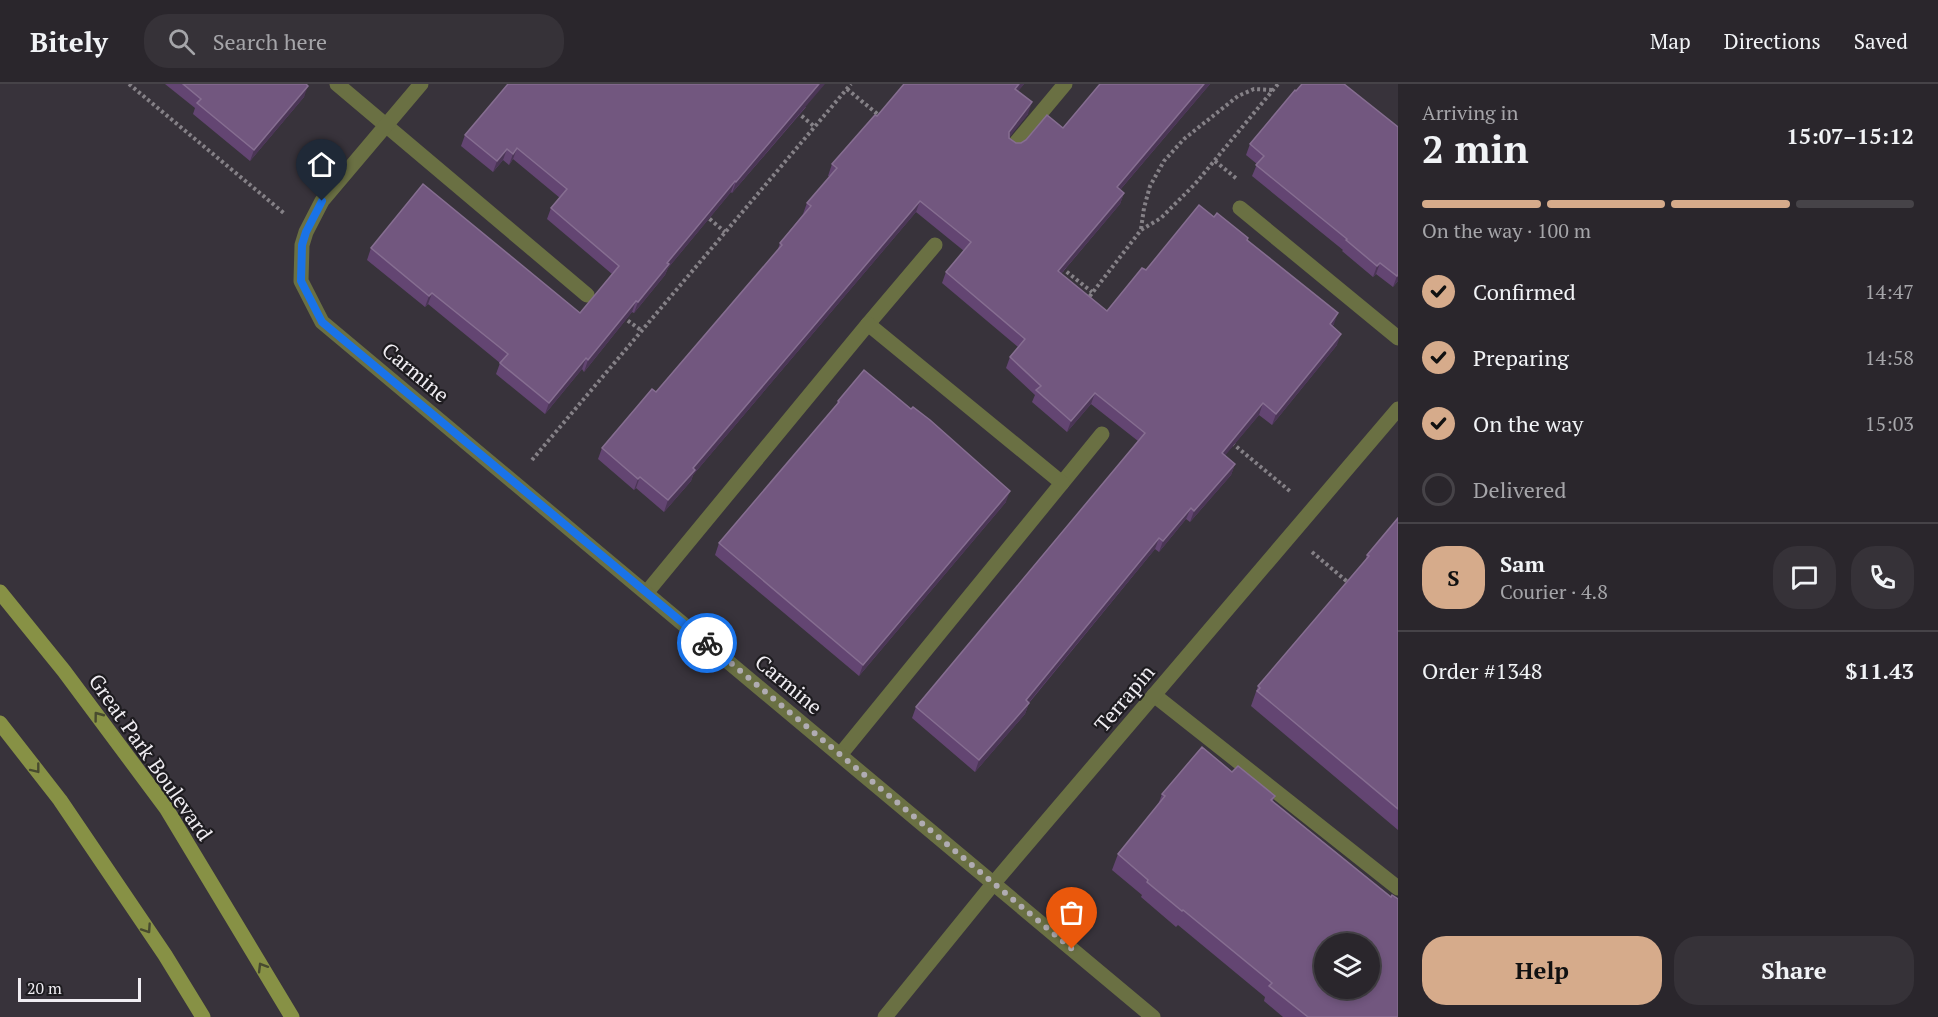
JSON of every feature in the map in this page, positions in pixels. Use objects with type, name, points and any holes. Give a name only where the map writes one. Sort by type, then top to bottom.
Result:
[{"type":"main road","name":"Great Park Boulevard","points":[[0,592],[64,671],[166,808],[292,1017]]},
{"type":"main road","points":[[0,723],[60,800],[165,955],[203,1017]]},
{"type":"street","points":[[337,84],[587,295]]},
{"type":"street","points":[[306,232],[322,201],[421,84]]},
{"type":"street","points":[[1014,146],[1065,84]]},
{"type":"street","points":[[1240,208],[1398,338]]},
{"type":"street","name":"Carmine","points":[[306,232],[302,245],[301,281],[322,322],[1153,1017]]},
{"type":"street","points":[[647,592],[935,244]]},
{"type":"street","points":[[868,324],[1062,483]]},
{"type":"street","name":"Terrapin","points":[[885,1017],[993,884],[1398,409]]},
{"type":"street","points":[[840,755],[1102,434]]},
{"type":"street","points":[[1154,695],[1398,888]]},
{"type":"path","points":[[129,84],[306,232]]},
{"type":"path","points":[[514,482],[851,84]]},
{"type":"path","points":[[1084,306],[1092,292],[1141,230],[1161,218],[1195,184],[1278,84]]},
{"type":"path","points":[[847,89],[884,119]]},
{"type":"path","points":[[1141,230],[1150,186],[1164,161],[1185,139],[1238,96],[1254,89],[1273,90]]},
{"type":"path","points":[[791,107],[814,127]]},
{"type":"path","points":[[698,210],[725,232]]},
{"type":"path","points":[[1056,262],[1092,292]]},
{"type":"path","points":[[587,295],[603,300],[642,331]]},
{"type":"path","points":[[1232,442],[1312,509]]},
{"type":"path","points":[[1291,535],[1353,587]]},
{"type":"building","points":[[183,84],[306,84],[308,86],[254,150],[197,103],[201,99]]},
{"type":"building","points":[[508,84],[819,84],[735,181],[638,302],[636,301],[549,403],[500,363],[508,354],[432,293],[429,296],[371,248],[423,184],[580,313],[619,266],[551,208],[567,189],[517,148],[513,154],[507,149],[497,161],[465,135]]},
{"type":"building","points":[[904,84],[1019,84],[1015,89],[1032,102],[1009,132],[1009,138],[1016,143],[1021,143],[1047,115],[1063,128],[1100,84],[1204,84],[1117,187],[1124,193],[1058,271],[1107,311],[1142,268],[1146,270],[1199,205],[1214,217],[1217,213],[1338,313],[1330,324],[1341,334],[1276,414],[1263,403],[1222,453],[1235,464],[1194,511],[1191,508],[1163,541],[1159,538],[1026,700],[1029,703],[979,760],[916,707],[1145,433],[1095,393],[1071,421],[1036,390],[1041,386],[1010,357],[1025,339],[946,272],[971,242],[920,201],[668,500],[640,477],[638,479],[602,448],[652,389],[656,392],[782,245],[780,243],[811,206],[807,203],[837,168],[832,164]]},
{"type":"building","points":[[1302,84],[1344,84],[1398,127],[1397,276],[1380,263],[1377,266],[1256,165],[1264,156],[1250,144]]},
{"type":"building","points":[[864,370],[911,409],[913,407],[930,420],[1010,491],[863,665],[719,543]]},
{"type":"building","points":[[1398,518],[1398,809],[1257,691],[1260,688],[1258,686],[1369,556],[1367,555]]},
{"type":"building","points":[[1202,747],[1232,772],[1238,766],[1275,796],[1271,800],[1391,897],[1392,895],[1398,899],[1398,1017],[1308,1017],[1269,986],[1272,983],[1147,882],[1148,880],[1118,854],[1165,796],[1162,794]]},
{"type":"way so far","points":[[707,643],[1072,949]]},
{"type":"route","points":[[322,201],[302,245],[301,281],[322,322],[707,643]]}]
